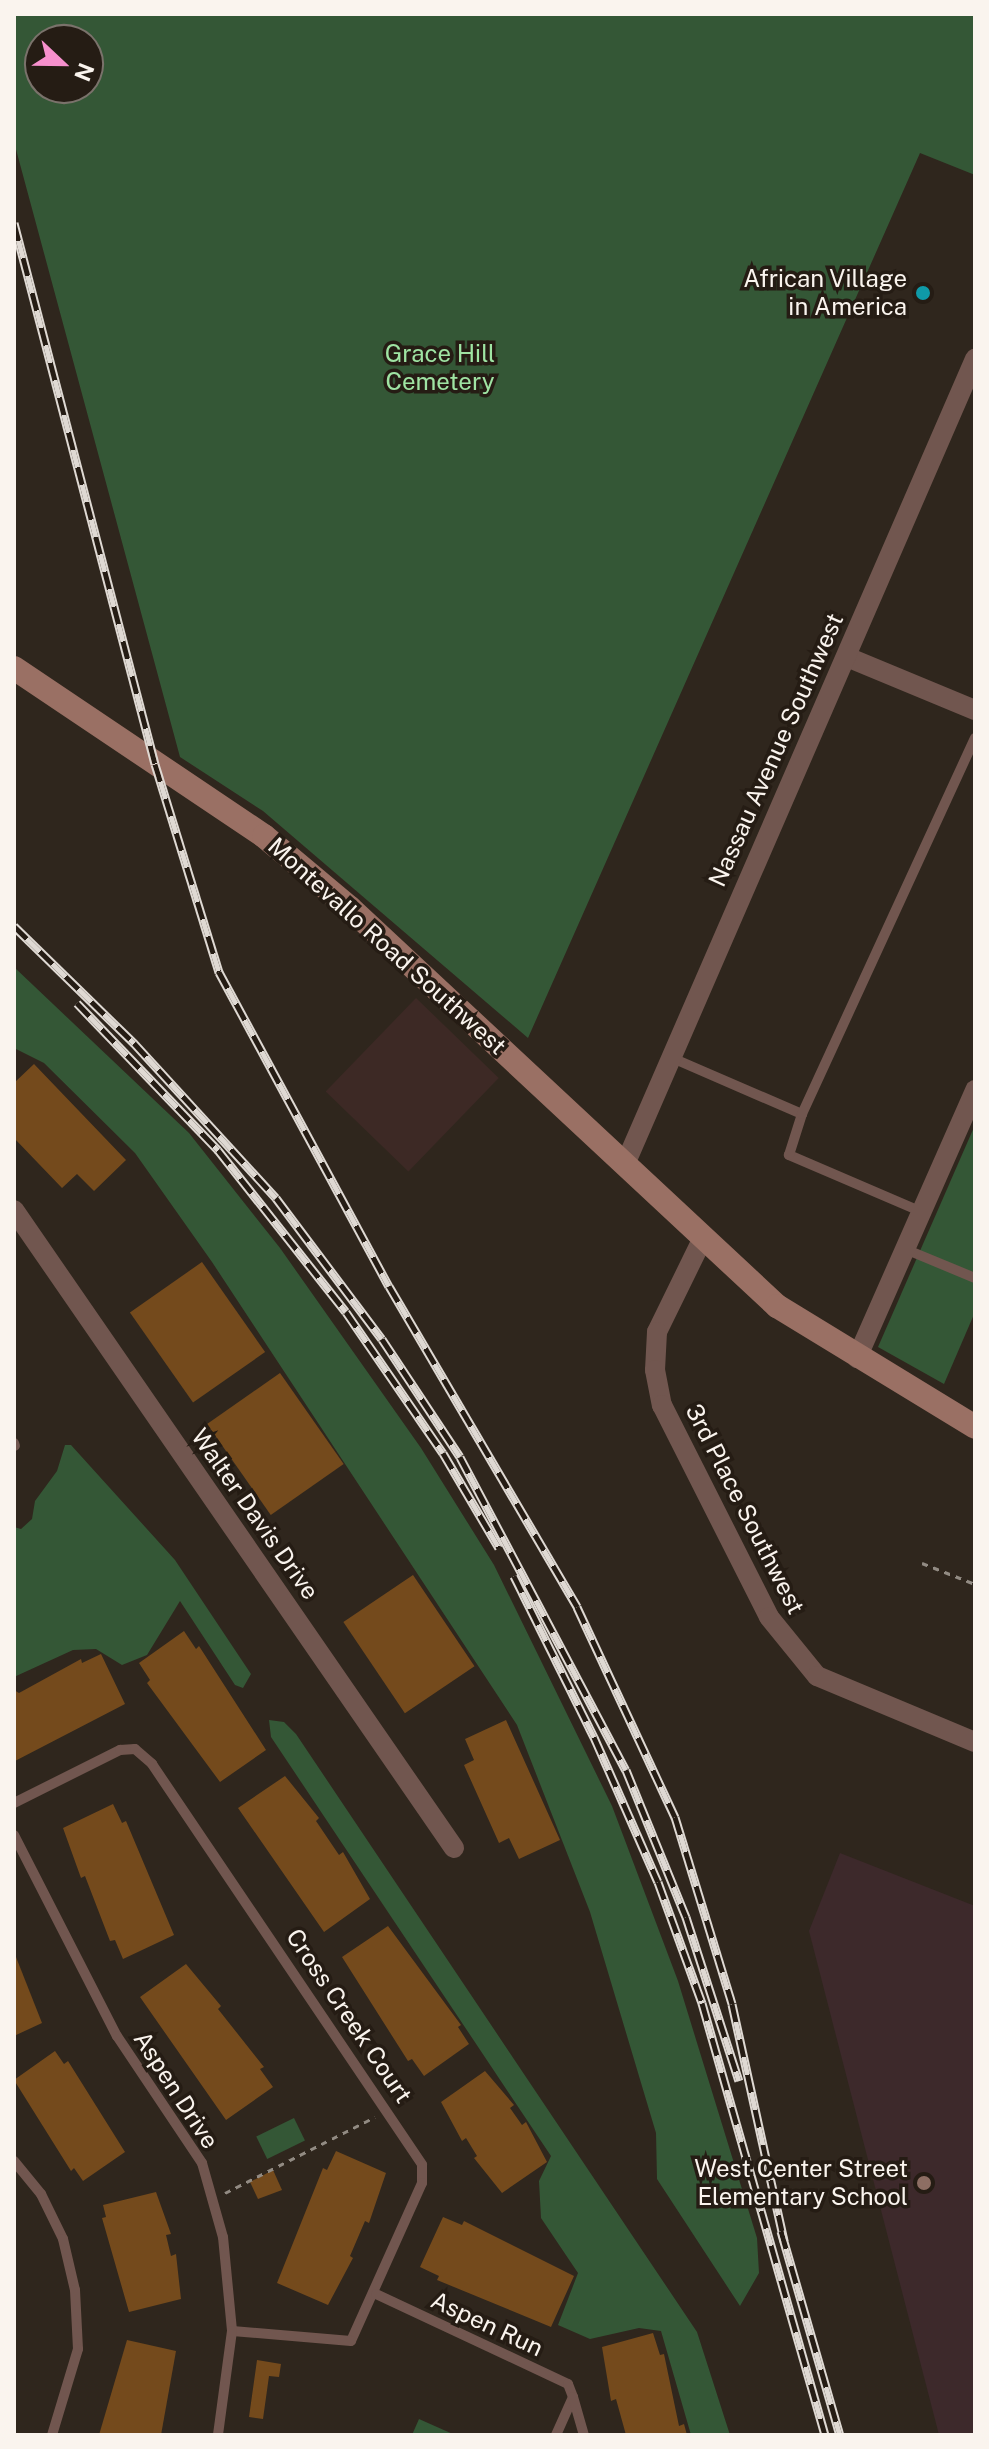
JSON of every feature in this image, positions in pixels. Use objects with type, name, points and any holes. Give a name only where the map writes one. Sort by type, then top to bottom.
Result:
[{"type":"main road","name":"Montevallo Road Southwest","points":[[14,668],[264,836],[350,908],[626,1162],[702,1240],[777,1306],[857,1358],[975,1427]]},
{"type":"street","name":"Nassau Avenue Southwest","points":[[626,1162],[975,359]]},
{"type":"street","points":[[847,657],[975,710]]},
{"type":"street","points":[[857,1358],[975,1090]]},
{"type":"street","name":"Walter Davis Drive","points":[[14,1210],[454,1848]]},
{"type":"street","name":"3rd Place Southwest","points":[[702,1240],[657,1332],[655,1370],[662,1405],[769,1617],[817,1676],[975,1742]]},
{"type":"lane","points":[[922,1212],[789,1155],[802,1114],[975,738]]},
{"type":"lane","points":[[670,1057],[802,1114]]},
{"type":"lane","points":[[905,1249],[975,1278]]},
{"type":"lane","name":"Cross Creek Court","points":[[14,1803],[120,1750],[135,1749],[152,1764],[389,2110],[422,2165],[422,2183],[376,2294],[351,2341],[232,2331]]},
{"type":"lane","name":"Aspen Drive","points":[[14,1835],[117,2036],[202,2163],[223,2237],[232,2331],[218,2435]]},
{"type":"lane","points":[[14,2161],[41,2194],[63,2239],[75,2290],[78,2349],[52,2435]]},
{"type":"lane","name":"Aspen Run","points":[[376,2294],[568,2384],[573,2397]]},
{"type":"lane","points":[[556,2435],[573,2397]]},
{"type":"lane","points":[[573,2397],[584,2435]]},
{"type":"path","points":[[922,1563],[975,1584]]},
{"type":"path","points":[[212,2199],[389,2110]]},
{"type":"shaded area","points":[[416,998],[499,1078],[408,1171],[326,1092]]},
{"type":"shaded area","name":"West Center Street Elementary School","points":[[840,1853],[975,1906],[975,2435],[939,2435],[809,1931]]},
{"type":"green space","name":"Grace Hill Cemetery","points":[[14,14],[975,14],[975,175],[920,153],[528,1038],[263,811],[180,757],[14,142]]},
{"type":"green space","points":[[14,967],[189,1133],[280,1248],[421,1448],[494,1565],[612,1806],[678,1981],[757,2238],[759,2273],[740,2306],[657,2179],[656,2133],[590,1912],[517,1725],[212,1262],[135,1153],[44,1063],[14,1048]]},
{"type":"green space","points":[[975,1125],[975,1312],[944,1384],[878,1347]]},
{"type":"green space","points":[[65,1445],[71,1445],[175,1560],[251,1674],[243,1688],[235,1685],[180,1601],[147,1655],[122,1665],[96,1649],[73,1650],[14,1677],[14,1527],[21,1529],[32,1519],[35,1501],[57,1471]]},
{"type":"green space","points":[[269,1720],[284,1722],[296,1734],[697,2332],[730,2435],[691,2435],[661,2331],[639,2328],[590,2339],[558,2325],[578,2273],[541,2218],[539,2181],[551,2156],[271,1737]]},
{"type":"green space","points":[[294,2118],[305,2140],[267,2159],[256,2136]]},
{"type":"green space","points":[[419,2419],[455,2435],[412,2435]]},
{"type":"building","points":[[34,1064],[126,1160],[94,1191],[77,1174],[62,1188],[14,1138],[14,1083]]},
{"type":"building","points":[[202,1262],[265,1352],[193,1403],[130,1312]]},
{"type":"building","points":[[280,1373],[344,1464],[271,1515],[207,1424]]},
{"type":"building","points":[[413,1575],[475,1666],[405,1713],[343,1622]]},
{"type":"building","points":[[184,1631],[196,1649],[199,1646],[266,1750],[220,1782],[147,1683],[150,1680],[139,1663]]},
{"type":"building","points":[[101,1654],[125,1704],[15,1761],[14,1690],[19,1693],[81,1659],[82,1663]]},
{"type":"building","points":[[506,1720],[560,1840],[519,1859],[509,1838],[499,1843],[464,1765],[474,1760],[465,1739]]},
{"type":"building","points":[[285,1776],[319,1818],[316,1821],[339,1855],[343,1852],[370,1899],[324,1932],[238,1808]]},
{"type":"building","points":[[113,1804],[122,1823],[126,1821],[174,1935],[123,1959],[115,1940],[110,1941],[85,1876],[81,1878],[63,1828]]},
{"type":"building","points":[[388,1926],[461,2025],[458,2027],[469,2044],[424,2076],[412,2059],[408,2061],[342,1957]]},
{"type":"building","points":[[14,1952],[42,2023],[14,2036]]},
{"type":"building","points":[[186,1964],[221,2006],[218,2009],[264,2067],[260,2069],[273,2087],[226,2120],[140,1997]]},
{"type":"building","points":[[55,2051],[64,2064],[68,2061],[125,2152],[83,2181],[74,2168],[71,2171],[14,2080]]},
{"type":"building","points":[[485,2071],[514,2105],[510,2108],[522,2125],[526,2122],[547,2162],[502,2193],[474,2158],[477,2156],[466,2138],[462,2141],[441,2102]]},
{"type":"building","points":[[336,2151],[386,2173],[369,2223],[365,2221],[350,2256],[353,2258],[328,2305],[277,2283],[323,2168],[327,2170]]},
{"type":"building","points":[[273,2170],[282,2190],[258,2199],[250,2182]]},
{"type":"building","points":[[156,2192],[171,2234],[166,2235],[171,2256],[176,2254],[181,2299],[129,2312],[102,2218],[106,2217],[103,2205]]},
{"type":"building","points":[[443,2217],[462,2225],[464,2221],[574,2276],[551,2327],[437,2280],[439,2276],[420,2267]]},
{"type":"building","points":[[653,2333],[660,2355],[664,2354],[679,2426],[684,2424],[687,2435],[626,2435],[616,2399],[611,2401],[602,2347]]},
{"type":"building","points":[[127,2340],[176,2351],[161,2435],[99,2435]]},
{"type":"building","points":[[257,2360],[281,2364],[279,2377],[269,2376],[263,2419],[249,2417]]},
{"type":"railway","points":[[14,223],[155,764],[219,972],[389,1286],[577,1607],[675,1817],[732,2004],[784,2241]]},
{"type":"railway","points":[[14,926],[134,1043],[276,1198],[382,1339],[460,1457],[626,1770],[686,1917],[739,2081]]},
{"type":"railway","points":[[77,1003],[218,1150],[346,1312],[443,1453],[499,1548]]},
{"type":"railway","points":[[514,1576],[594,1737],[658,1882],[702,2003],[825,2435]]},
{"type":"railway","points":[[781,2231],[840,2435]]},
{"type":"place","name":"African Village in America","points":[[923,293]]},
{"type":"place","name":"West Center Street Elementary School","points":[[924,2183]]}]
